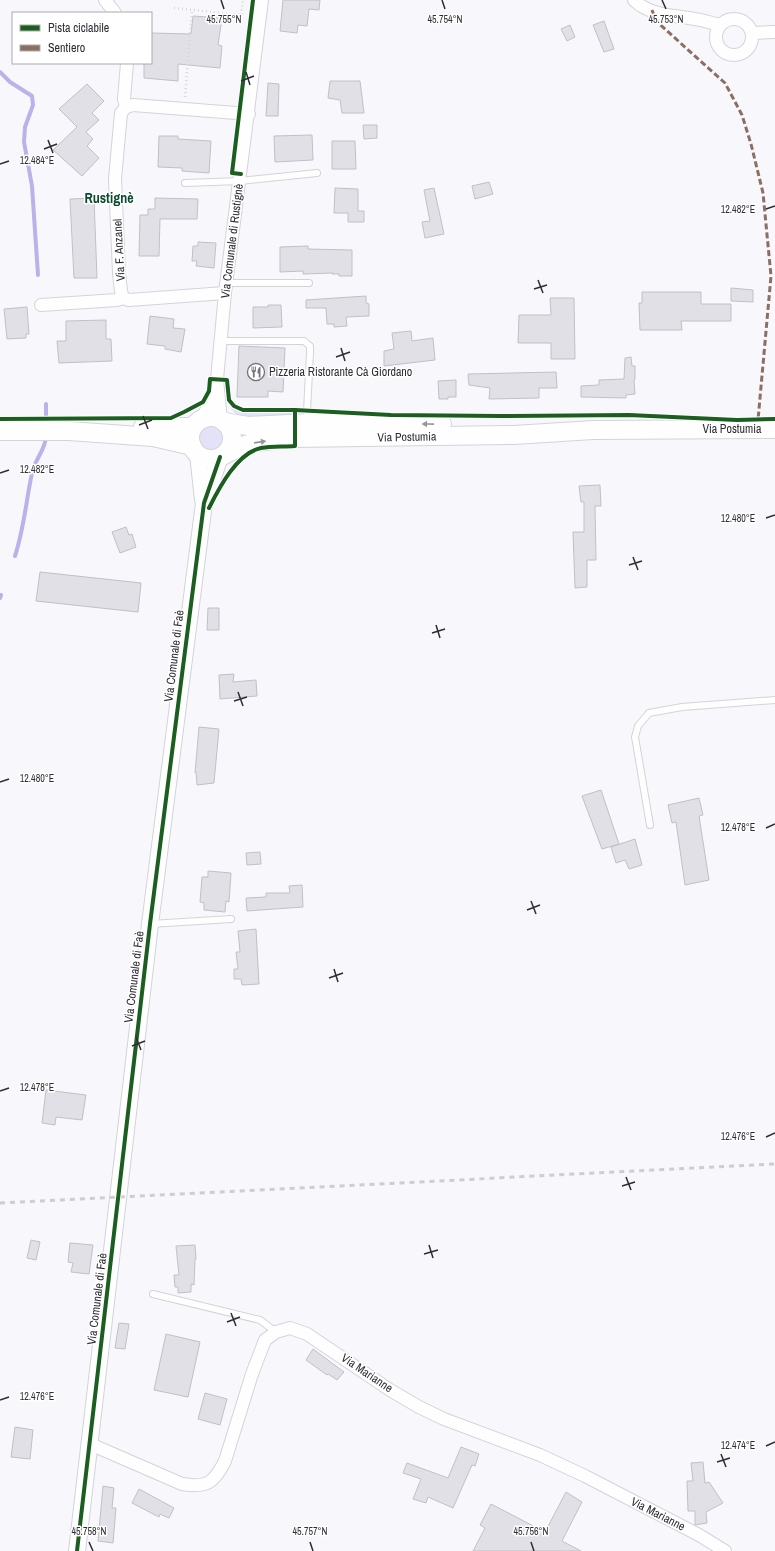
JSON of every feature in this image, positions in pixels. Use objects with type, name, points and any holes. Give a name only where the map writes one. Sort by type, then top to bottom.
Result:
[{"type":"main road","points":[[0,431],[53,431],[137,427],[197,423],[212,417],[223,421],[229,427],[232,439],[228,450],[222,456],[209,459],[195,450],[153,437],[53,431]]},
{"type":"main road","name":"Via Postumia","points":[[223,421],[248,426],[308,423],[526,425],[593,430]]},
{"type":"main road","points":[[195,450],[190,440],[197,423]]},
{"type":"main road","name":"Via Postumia","points":[[222,456],[249,444],[293,438],[514,435],[593,430],[775,429]]},
{"type":"street","points":[[105,0],[114,12]]},
{"type":"street","name":"Via Comunale di Rustignè","points":[[223,421],[220,397],[217,387],[221,341],[226,288],[249,114],[262,0]]},
{"type":"street","points":[[634,0],[641,7],[664,15],[695,19],[718,28]]},
{"type":"street","points":[[729,18],[741,20],[750,27],[752,33],[751,44],[747,50],[737,55],[730,55],[720,49],[717,44],[718,28],[729,18]]},
{"type":"street","points":[[752,33],[775,32]]},
{"type":"street","name":"Via F. Anzanel","points":[[123,298],[119,273],[116,179],[121,113],[126,107],[124,99],[127,64]]},
{"type":"street","points":[[126,107],[133,105],[249,114]]},
{"type":"street","name":"Via F. Anzanel","points":[[41,305],[117,300],[123,298],[129,300],[226,288]]},
{"type":"street","name":"Via Comunale di Rustignè","points":[[197,423],[217,387]]},
{"type":"street","name":"Via Comunale di Faè","points":[[195,450],[204,503]]},
{"type":"street","name":"Via Comunale di Faè","points":[[77,1551],[150,924],[204,503],[222,456]]},
{"type":"street","name":"Via Marianne","points":[[276,1332],[290,1328],[307,1334],[390,1390],[420,1407],[444,1419],[540,1455],[585,1476],[699,1535],[725,1551]]},
{"type":"street","points":[[90,1444],[182,1484],[196,1486],[210,1482],[218,1474],[225,1461],[252,1374],[265,1340],[276,1332]]},
{"type":"lane","points":[[185,184],[240,181],[317,173]]},
{"type":"lane","points":[[226,288],[309,283]]},
{"type":"lane","points":[[221,341],[304,341],[310,346],[307,411],[308,423]]},
{"type":"lane","points":[[650,825],[635,737],[638,726],[649,713],[682,707],[775,700]]},
{"type":"lane","points":[[150,924],[231,919]]},
{"type":"lane","points":[[153,1294],[260,1320],[276,1332]]},
{"type":"path","points":[[174,8],[241,15],[243,0]]},
{"type":"path","points":[[184,110],[192,10]]},
{"type":"shaded area","points":[[227,402],[233,409],[239,412],[293,413],[293,417],[248,418],[236,414]]},
{"type":"shaded area","points":[[207,418],[218,420],[224,426],[226,433],[224,441],[220,447],[215,451],[208,452],[200,447],[195,441],[193,434]]},
{"type":"building","points":[[283,0],[320,0],[319,10],[309,9],[307,26],[298,25],[297,33],[280,31]]},
{"type":"building","points":[[193,16],[222,18],[218,45],[222,46],[220,68],[178,64],[178,81],[144,78],[144,64],[152,64],[152,33],[191,34]]},
{"type":"building","points":[[604,21],[614,49],[604,52],[593,25]]},
{"type":"building","points":[[570,25],[575,37],[567,41],[561,29]]},
{"type":"building","points":[[330,81],[360,81],[364,113],[342,113],[340,100],[328,98]]},
{"type":"building","points":[[268,83],[279,84],[278,116],[266,116]]},
{"type":"building","points":[[87,84],[104,101],[92,113],[99,120],[86,132],[93,139],[87,146],[99,158],[82,176],[53,150],[77,127],[59,109]]},
{"type":"building","points":[[363,125],[377,125],[377,138],[364,139]]},
{"type":"building","points":[[312,135],[313,160],[275,162],[274,136]]},
{"type":"building","points":[[159,136],[178,136],[178,139],[211,141],[209,173],[182,171],[182,168],[158,167]]},
{"type":"building","points":[[332,141],[355,141],[356,169],[332,169]]},
{"type":"building","points":[[489,182],[493,194],[475,199],[472,186]]},
{"type":"building","points":[[335,188],[358,189],[358,211],[364,211],[364,222],[348,222],[348,213],[334,213]]},
{"type":"building","points":[[434,188],[444,234],[425,238],[422,222],[430,221],[424,190]]},
{"type":"building","points":[[94,198],[97,278],[74,278],[70,199]]},
{"type":"building","points":[[155,198],[198,199],[197,219],[160,219],[159,256],[139,256],[140,215],[148,215],[148,209],[155,209]]},
{"type":"building","points":[[198,242],[216,243],[214,268],[196,266],[197,261],[192,261],[193,246],[198,246]]},
{"type":"building","points":[[308,246],[308,249],[352,250],[352,276],[339,276],[339,274],[332,274],[333,273],[303,274],[303,271],[280,272],[280,247]]},
{"type":"building","points":[[731,288],[753,290],[753,302],[731,301]]},
{"type":"building","points":[[642,292],[701,292],[701,304],[731,304],[731,321],[681,321],[682,330],[640,330],[639,303],[642,303]]},
{"type":"building","points":[[366,296],[366,303],[369,304],[369,316],[346,317],[347,326],[334,327],[334,324],[327,324],[326,308],[306,308],[306,300]]},
{"type":"building","points":[[550,298],[574,298],[575,359],[551,359],[551,343],[518,343],[519,315],[551,315]]},
{"type":"building","points":[[268,305],[281,305],[282,327],[253,328],[253,307],[268,307]]},
{"type":"building","points":[[27,307],[29,334],[26,334],[26,338],[7,339],[4,309]]},
{"type":"building","points":[[150,316],[174,319],[173,328],[185,329],[181,352],[165,349],[165,346],[147,344]]},
{"type":"building","points":[[106,320],[106,339],[111,339],[112,361],[59,363],[57,341],[66,341],[66,321]]},
{"type":"building","points":[[411,331],[412,341],[433,338],[435,360],[384,366],[384,351],[394,349],[392,333]]},
{"type":"building","points":[[239,346],[285,348],[283,392],[268,391],[268,397],[237,397]]},
{"type":"building","points":[[631,357],[632,366],[635,366],[635,394],[626,395],[626,398],[581,397],[581,386],[599,385],[599,380],[624,379],[625,358]]},
{"type":"building","points":[[556,372],[557,388],[539,388],[539,398],[489,399],[490,388],[469,385],[468,374]]},
{"type":"building","points":[[456,380],[456,397],[439,399],[438,381]]},
{"type":"building","points":[[600,485],[601,506],[595,506],[596,560],[587,560],[587,587],[575,588],[573,532],[584,532],[584,502],[581,502],[579,486]]},
{"type":"building","points":[[126,527],[129,535],[132,534],[136,547],[120,553],[112,532]]},
{"type":"building","points":[[40,572],[141,583],[138,612],[36,601]]},
{"type":"building","points":[[208,608],[219,608],[219,630],[207,630]]},
{"type":"building","points":[[234,674],[233,682],[256,680],[257,696],[220,699],[219,675]]},
{"type":"building","points":[[199,727],[219,729],[214,783],[197,785],[196,772],[195,773]]},
{"type":"building","points":[[601,790],[619,844],[602,849],[582,796]]},
{"type":"building","points":[[699,798],[703,815],[699,816],[709,880],[685,885],[676,822],[672,823],[668,805]]},
{"type":"building","points":[[635,839],[642,865],[629,869],[625,860],[616,863],[611,847]]},
{"type":"building","points":[[260,852],[261,864],[247,865],[246,853]]},
{"type":"building","points":[[208,871],[231,873],[229,902],[226,901],[225,912],[204,910],[204,903],[200,902],[202,877],[208,877]]},
{"type":"building","points":[[302,885],[303,907],[247,911],[246,898],[266,897],[266,893],[290,893],[289,886]]},
{"type":"building","points":[[256,929],[259,984],[242,985],[241,979],[234,979],[234,969],[238,969],[236,952],[240,952],[238,931]]},
{"type":"building","points":[[46,1090],[86,1095],[82,1120],[56,1117],[55,1125],[42,1123]]},
{"type":"building","points":[[31,1240],[40,1242],[36,1260],[27,1258]]},
{"type":"building","points":[[70,1243],[93,1245],[89,1274],[71,1272],[73,1263],[68,1262]]},
{"type":"building","points":[[195,1245],[196,1259],[194,1285],[191,1284],[191,1292],[178,1293],[178,1287],[175,1287],[174,1275],[179,1275],[176,1246]]},
{"type":"building","points":[[119,1323],[129,1324],[125,1349],[115,1348]]},
{"type":"building","points":[[166,1334],[200,1342],[188,1397],[154,1390]]},
{"type":"building","points":[[313,1349],[344,1372],[337,1380],[328,1374],[327,1375],[306,1360]]},
{"type":"building","points":[[205,1393],[227,1399],[220,1425],[198,1419]]},
{"type":"building","points":[[15,1427],[33,1430],[30,1459],[11,1457]]},
{"type":"building","points":[[461,1447],[479,1454],[475,1466],[472,1465],[453,1508],[428,1497],[426,1503],[413,1499],[421,1479],[403,1473],[407,1463],[448,1478]]},
{"type":"building","points":[[703,1462],[705,1483],[709,1482],[723,1503],[706,1512],[707,1523],[695,1525],[695,1511],[688,1511],[687,1481],[693,1481],[691,1463]]},
{"type":"building","points":[[103,1486],[114,1488],[112,1508],[116,1508],[113,1543],[98,1541]]},
{"type":"building","points":[[139,1489],[174,1508],[169,1518],[160,1514],[159,1517],[132,1503]]},
{"type":"building","points":[[566,1492],[582,1502],[562,1541],[581,1551],[473,1551],[485,1528],[480,1525],[491,1504],[545,1532]]},
{"type":"waterway","points":[[0,72],[10,82],[32,96],[33,105],[25,127],[24,142],[32,186],[38,275]]},
{"type":"waterway","points":[[46,404],[46,427]]},
{"type":"waterway","points":[[15,556],[23,525],[32,473],[35,463],[46,441],[46,436]]},
{"type":"railway","points":[[0,1203],[775,1164]]},
{"type":"marked path","points":[[652,10],[656,21],[725,83],[742,115],[751,144],[763,193],[771,276],[758,420]]},
{"type":"cycle path","points":[[241,174],[232,173],[253,0]]},
{"type":"cycle path","points":[[0,419],[171,418],[203,402],[209,391],[210,379],[227,380],[229,400],[234,406],[243,410],[295,410],[391,415],[629,415],[737,420],[775,419]]},
{"type":"cycle path","points":[[209,508],[230,472],[252,451],[269,447],[295,446],[295,410]]},
{"type":"cycle path","points":[[77,1551],[150,924],[204,503],[220,457]]},
{"type":"place","name":"Pizzeria Ristorante Cà Giordano","points":[[256,372]]},
{"type":"district","name":"Rustignè","points":[[109,198]]}]
